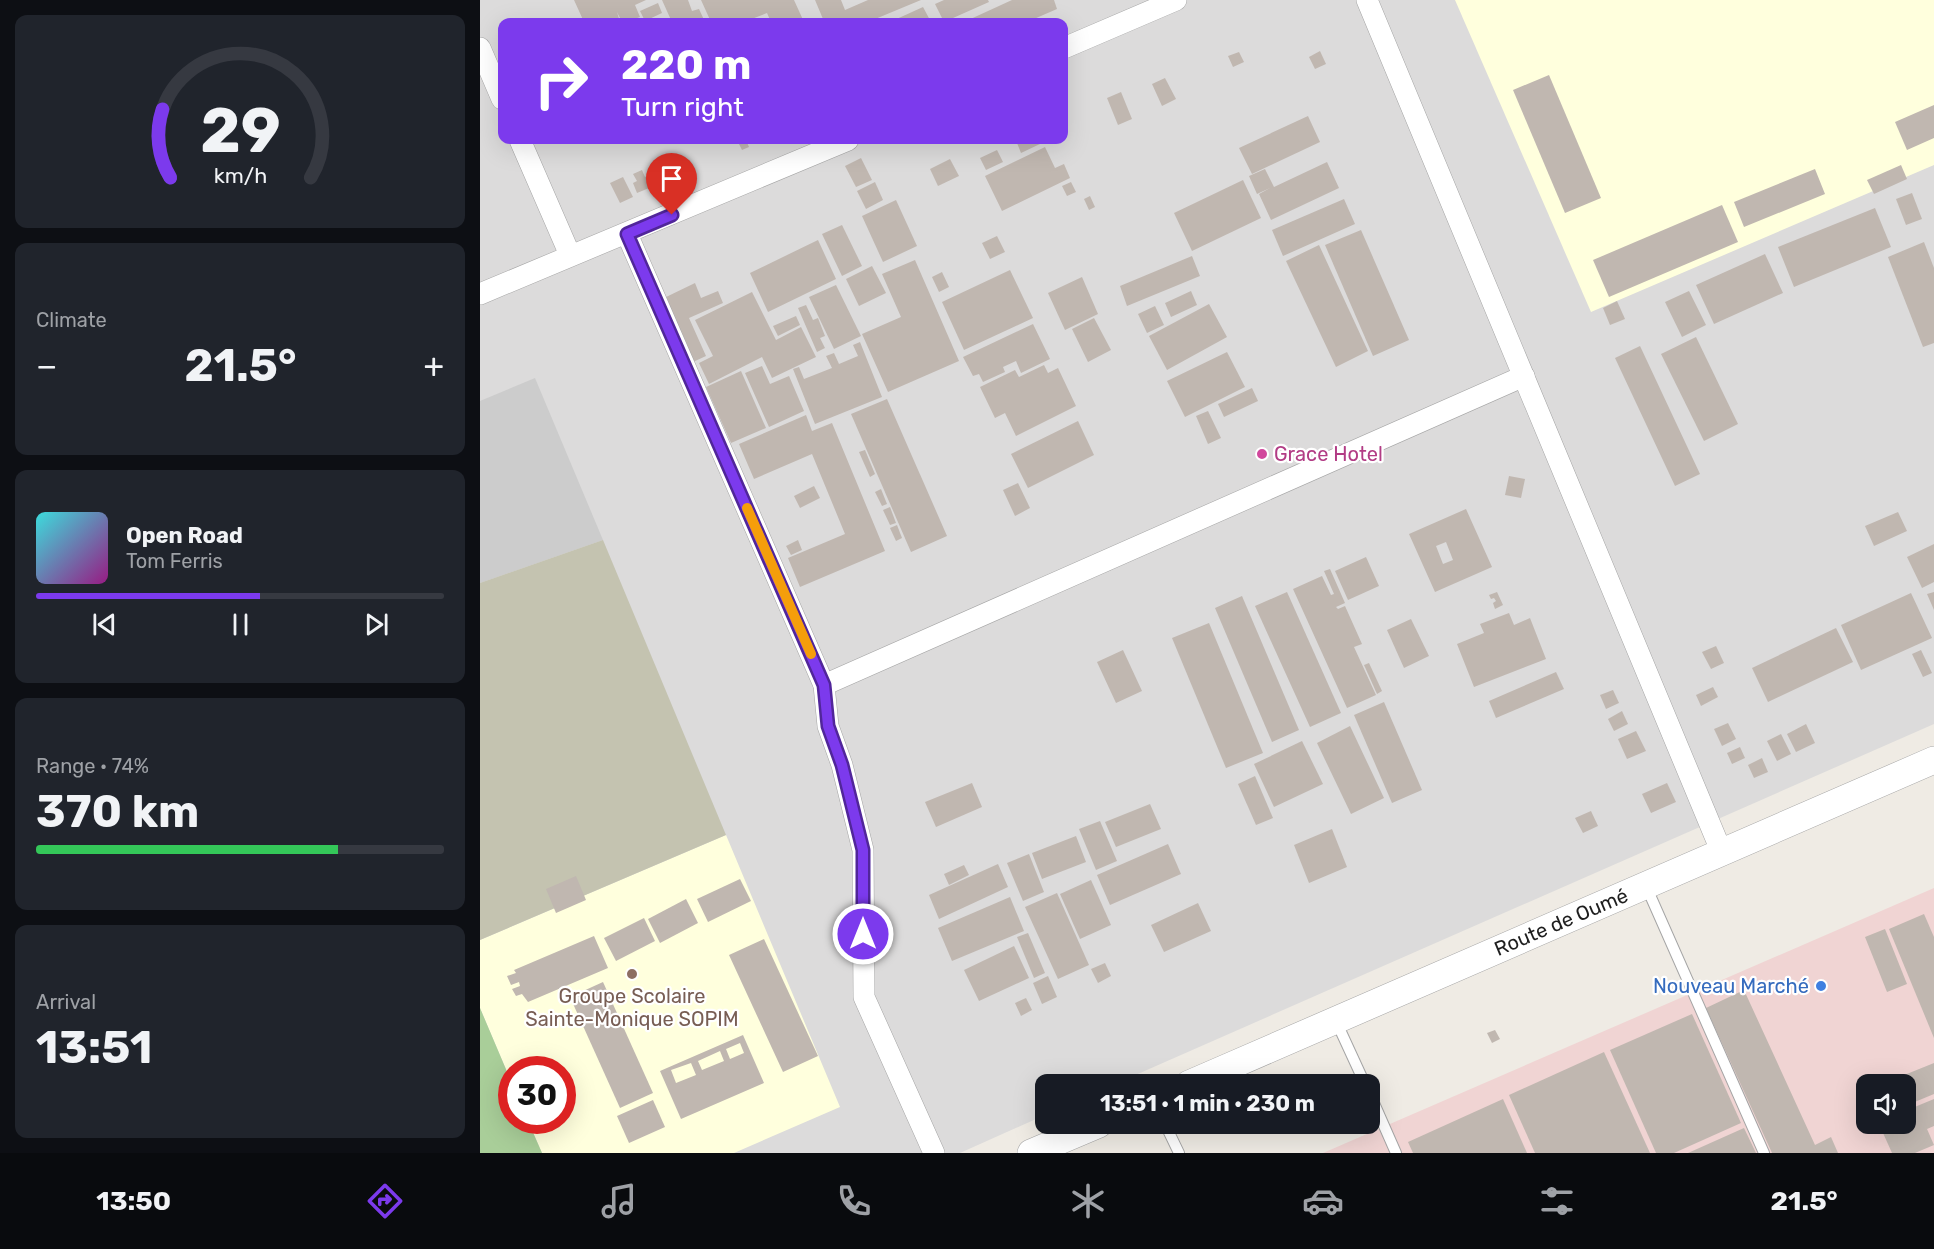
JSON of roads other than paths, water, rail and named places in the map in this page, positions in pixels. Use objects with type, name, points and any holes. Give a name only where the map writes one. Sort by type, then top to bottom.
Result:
[{"type":"street","points":[[1068,46],[1176,0]]},
{"type":"street","points":[[1367,0],[1722,853]]},
{"type":"street","points":[[480,48],[498,90]]},
{"type":"street","points":[[522,144],[570,255]]},
{"type":"street","points":[[480,294],[839,144]]},
{"type":"street","points":[[627,234],[824,685],[828,726],[842,765],[863,850],[864,997],[934,1153]]},
{"type":"street","points":[[824,685],[1524,376]]},
{"type":"street","name":"Route de Oumé","points":[[1212,1074],[1934,760]]},
{"type":"street","points":[[1031,1153],[1076,1134]]},
{"type":"lane","points":[[1646,886],[1764,1153]]},
{"type":"lane","points":[[1336,1020],[1360,1074]]},
{"type":"lane","points":[[1380,1117],[1396,1153]]},
{"type":"lane","points":[[1170,1134],[1179,1153]]},
{"type":"place","name":"Grace Hotel","points":[[1262,454]]},
{"type":"place","name":"Groupe Scolaire Sainte-Monique SOPIM","points":[[632,974]]},
{"type":"place","name":"Nouveau Marché","points":[[1821,986]]}]
